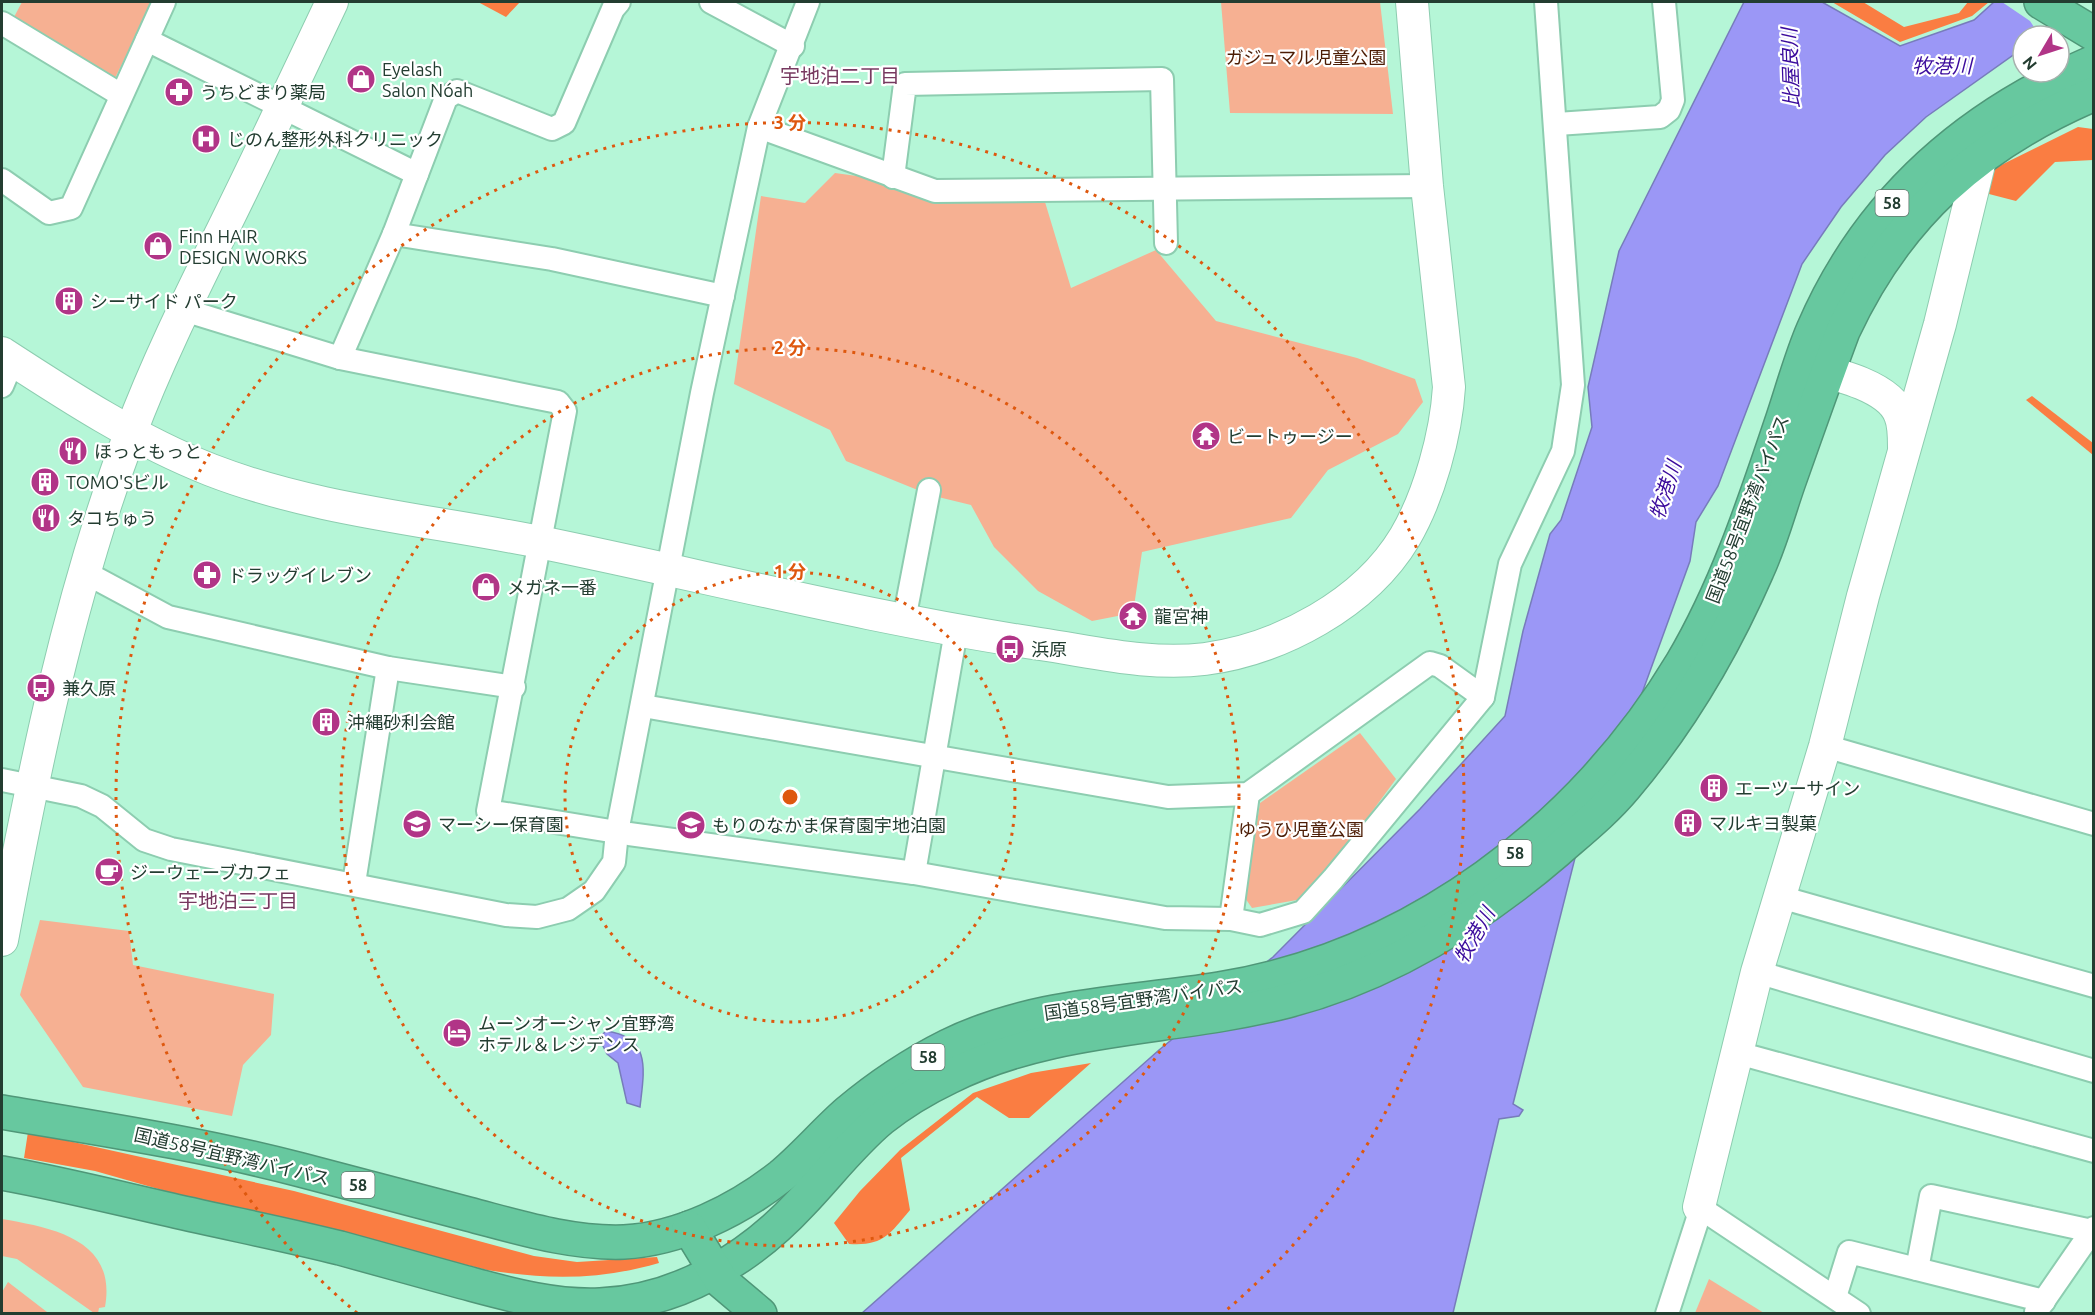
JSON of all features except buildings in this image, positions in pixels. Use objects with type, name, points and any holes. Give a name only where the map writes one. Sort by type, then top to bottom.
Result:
[{"type":"highway","points":[[2061,8],[2094,7]]},
{"type":"highway","points":[[2061,8],[2094,34]]},
{"type":"highway","points":[[2061,8],[2065,24]]},
{"type":"highway","name":"国道58号宜野湾バイパス","points":[[2071,69],[2094,62]]},
{"type":"highway","name":"国道58号宜野湾バイパス","points":[[1814,369],[1812,331],[1838,281],[1862,242],[1891,205],[1929,164],[1968,131],[2037,84]]},
{"type":"highway","name":"国道58号宜野湾バイパス","points":[[13,1114],[152,1136],[279,1164],[564,1237],[631,1241],[689,1228],[767,1186],[873,1093],[919,1062],[955,1043],[998,1025],[1048,1012],[1246,984],[1324,962],[1361,948],[1479,881],[1540,834],[1596,779],[1636,731],[1685,657],[1731,596],[1760,564],[1814,369],[1887,255],[1934,199],[1982,156],[2042,117],[2094,94]]},
{"type":"highway","name":"国道58号宜野湾バイパス","points":[[2,1173],[335,1247],[518,1296],[561,1304],[625,1303],[663,1293],[714,1272],[747,1252],[781,1224],[879,1120],[916,1095],[982,1062],[1026,1046],[1073,1035],[1235,1013],[1335,986],[1421,946],[1499,898],[1593,820],[1621,791],[1656,748],[1696,689],[1731,596]]},
{"type":"highway","points":[[689,1228],[714,1272],[738,1298],[760,1314]]},
{"type":"street","points":[[2,180],[49,213],[71,208],[164,2]]},
{"type":"street","points":[[2,940],[16,784],[57,677],[86,573],[131,432],[184,310],[332,2]]},
{"type":"street","points":[[340,358],[394,234],[446,98],[457,91],[552,129],[564,123],[613,9],[619,2]]},
{"type":"street","points":[[711,2],[793,46]]},
{"type":"street","points":[[16,784],[81,796],[102,806],[144,840],[171,849],[354,883],[506,915],[537,917],[568,909],[594,891],[614,862],[617,832],[723,296],[759,127],[793,46],[808,2]]},
{"type":"street","points":[[5,366],[131,432],[211,470],[263,488],[347,508],[540,542],[956,631],[1153,661],[1206,659],[1300,631],[1348,600],[1404,538],[1434,468],[1448,409],[1449,387],[1427,186],[1412,2]]},
{"type":"street","points":[[184,310],[340,358],[558,402],[565,411],[514,687],[488,811],[617,832],[914,873],[1165,918],[1231,920],[1260,925],[1303,912],[1334,879],[1483,697],[1510,564],[1563,451],[1573,385],[1557,124],[1546,2]]},
{"type":"street","points":[[1557,124],[1660,117],[1670,110],[1673,100],[1664,2]]},
{"type":"street","points":[[2,23],[121,95]]},
{"type":"street","points":[[147,40],[417,174]]},
{"type":"street","points":[[894,177],[905,84],[1162,79],[1166,243]]},
{"type":"street","points":[[759,127],[935,191],[1427,186]]},
{"type":"street","points":[[1667,1314],[1700,1209],[1757,972],[1825,746],[1863,596],[1905,454],[1982,156]]},
{"type":"street","points":[[394,234],[552,259],[723,296]]},
{"type":"street","points":[[1814,369],[1872,388],[1891,399],[1900,415],[1905,454]]},
{"type":"street","points":[[904,620],[929,490]]},
{"type":"street","points":[[86,573],[168,617],[388,668],[514,687]]},
{"type":"street","points":[[914,873],[936,757],[956,631]]},
{"type":"street","points":[[643,706],[1168,797],[1248,794],[1430,663],[1440,666],[1483,697]]},
{"type":"street","points":[[354,883],[388,668]]},
{"type":"street","points":[[1825,746],[1935,776],[2094,824]]},
{"type":"street","points":[[1231,920],[1248,794]]},
{"type":"street","points":[[1780,897],[2094,986]]},
{"type":"street","points":[[1757,972],[2094,1071]]},
{"type":"street","points":[[1737,1053],[2094,1151]]},
{"type":"street","points":[[1835,1297],[1849,1252],[1917,1269],[2039,1307],[2093,1229],[1931,1196],[1917,1269]]},
{"type":"street","points":[[1700,1209],[1859,1314]]},
{"type":"green space","points":[[22,2],[153,2],[115,78],[13,19]]},
{"type":"green space","name":"ガジュマル児童公園","points":[[1221,2],[1380,2],[1393,114],[1230,113]]},
{"type":"green space","points":[[835,173],[1045,202],[1071,288],[1156,250],[1216,321],[1357,358],[1415,379],[1423,402],[1398,434],[1328,470],[1291,518],[1142,552],[1133,613],[1092,621],[1038,591],[994,547],[971,505],[930,495],[846,461],[830,430],[734,384],[761,196],[805,203]]},
{"type":"green space","name":"ゆうひ児童公園","points":[[1360,733],[1396,779],[1329,870],[1297,900],[1252,908],[1245,898],[1260,803]]},
{"type":"green space","points":[[40,920],[129,931],[133,965],[274,994],[271,1035],[243,1065],[232,1116],[83,1087],[20,995]]},
{"type":"green space","points":[[2,1219],[61,1233],[78,1241],[91,1252],[101,1266],[106,1284],[105,1307],[99,1308],[98,1313],[94,1313],[17,1259],[2,1256]]},
{"type":"green space","points":[[1709,1279],[1764,1313],[1695,1313]]},
{"type":"green space","points":[[8,1282],[47,1313],[2,1313],[2,1292]]},
{"type":"shaded area","points":[[478,2],[520,2],[506,17]]},
{"type":"shaded area","points":[[1832,2],[1863,2],[1904,27],[1959,13],[1968,2],[1989,2],[1972,16],[1900,42]]},
{"type":"shaded area","points":[[2078,127],[2093,129],[2093,160],[2055,162],[2016,201],[1989,194],[1985,173]]},
{"type":"shaded area","points":[[2032,396],[2093,443],[2093,455],[2026,400]]},
{"type":"shaded area","points":[[1091,1063],[1029,1118],[1009,1118],[977,1097],[901,1158],[910,1210],[890,1232],[878,1241],[849,1244],[834,1223],[860,1191],[900,1150],[973,1093],[1031,1073]]},
{"type":"shaded area","points":[[28,1132],[294,1191],[534,1256],[577,1262],[657,1257],[659,1263],[616,1273],[574,1277],[531,1276],[487,1270],[183,1196],[95,1171],[24,1158]]},
{"type":"water","points":[[1744,2],[1822,2],[1900,46],[1974,20],[1994,2],[2075,2],[2052,24],[2011,24],[2011,57],[1926,117],[1885,155],[1841,207],[1802,264],[1718,486],[1696,522],[1690,561],[1589,839],[1576,854],[1513,1104],[1523,1110],[1519,1116],[1499,1119],[1453,1313],[861,1314],[1159,1050],[1273,957],[1420,809],[1505,716],[1523,631],[1550,534],[1561,520],[1592,427],[1588,387],[1619,251]]},
{"type":"water","points":[[606,1031],[631,1040],[638,1048],[643,1069],[640,1107],[627,1103],[618,1063],[607,1054],[599,1038]]},
{"type":"pier","points":[[2002,2],[2078,2],[2056,24],[2032,24]]},
{"type":"place","name":"Eyelash Salon Nóah","points":[[361,79]]},
{"type":"place","name":"うちどまり薬局","points":[[179,92]]},
{"type":"place","name":"じのん整形外科クリニック","points":[[206,139]]},
{"type":"place","name":"Finn HAIR DESIGN WORKS","points":[[158,246]]},
{"type":"place","name":"シーサイド パーク","points":[[69,301]]},
{"type":"place","name":"ビートゥージー","points":[[1206,436]]},
{"type":"place","name":"ほっともっと","points":[[73,451]]},
{"type":"place","name":"TOMO'Sビル","points":[[45,482]]},
{"type":"place","name":"タコちゅう","points":[[46,518]]},
{"type":"place","name":"ドラッグイレブン","points":[[207,575]]},
{"type":"place","name":"メガネ一番","points":[[486,587]]},
{"type":"place","name":"龍宮神","points":[[1133,616]]},
{"type":"place","name":"浜原","points":[[1010,649]]},
{"type":"place","name":"兼久原","points":[[41,688]]},
{"type":"place","name":"沖縄砂利会館","points":[[326,722]]},
{"type":"place","name":"エーツーサイン","points":[[1714,788]]},
{"type":"place","name":"マルキヨ製菓","points":[[1688,823]]},
{"type":"place","name":"マーシー保育園","points":[[417,824]]},
{"type":"place","name":"もりのなかま保育園宇地泊園","points":[[691,825]]},
{"type":"place","name":"ジーウェーブカフェ","points":[[109,872]]},
{"type":"place","name":"ムーンオーシャン宜野湾 ホテル＆レジデンス","points":[[457,1033]]},
{"type":"district","name":"宇地泊二丁目","points":[[840,75]]},
{"type":"district","name":"宇地泊三丁目","points":[[238,900]]},
{"type":"water label","name":"牧港川","points":[[1942,65]]},
{"type":"water label","name":"比屋良川","points":[[1790,68]]},
{"type":"water label","name":"牧港川","points":[[1665,490]]},
{"type":"water label","name":"牧港川","points":[[1474,935]]}]
